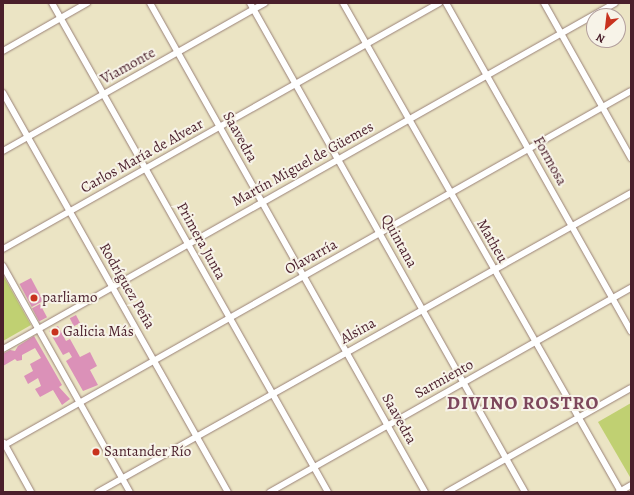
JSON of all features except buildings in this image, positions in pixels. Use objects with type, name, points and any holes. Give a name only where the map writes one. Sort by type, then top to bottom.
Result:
[{"type":"street","name":"Primera Junta","points":[[52,3],[328,492]]},
{"type":"street","points":[[3,51],[87,3]]},
{"type":"street","name":"Saavedra","points":[[150,3],[179,52],[425,492]]},
{"type":"street","name":"Quintana","points":[[250,3],[525,492]]},
{"type":"street","name":"Viamonte","points":[[3,151],[265,3]]},
{"type":"street","name":"Matheu","points":[[343,3],[620,492]]},
{"type":"street","name":"Carlos María de Alvear","points":[[3,249],[440,3]]},
{"type":"street","name":"Formosa","points":[[446,3],[631,331]]},
{"type":"street","points":[[544,3],[631,158]]},
{"type":"street","name":"Martín Miguel de Güemes","points":[[3,349],[615,3]]},
{"type":"street","name":"Olavarría","points":[[4,444],[80,403],[631,91]]},
{"type":"street","name":"Rodríguez Peña","points":[[3,93],[228,492]]},
{"type":"street","name":"Alsina","points":[[98,492],[631,193]]},
{"type":"street","points":[[3,266],[130,492]]},
{"type":"street","name":"Sarmiento","points":[[270,492],[631,288]]},
{"type":"street","points":[[447,492],[631,388]]},
{"type":"street","points":[[4,444],[31,492]]},
{"type":"street","points":[[620,492],[631,485]]},
{"type":"green space","points":[[3,275],[31,325],[3,341]]},
{"type":"green space","points":[[631,403],[631,477],[630,477],[598,422]]},
{"type":"place","name":"parliamo","points":[[34,298]]},
{"type":"place","name":"Galicia Más","points":[[55,332]]},
{"type":"place","name":"Santander Río","points":[[96,452]]},
{"type":"district","name":"DIVINO ROSTRO","points":[[523,404]]}]
